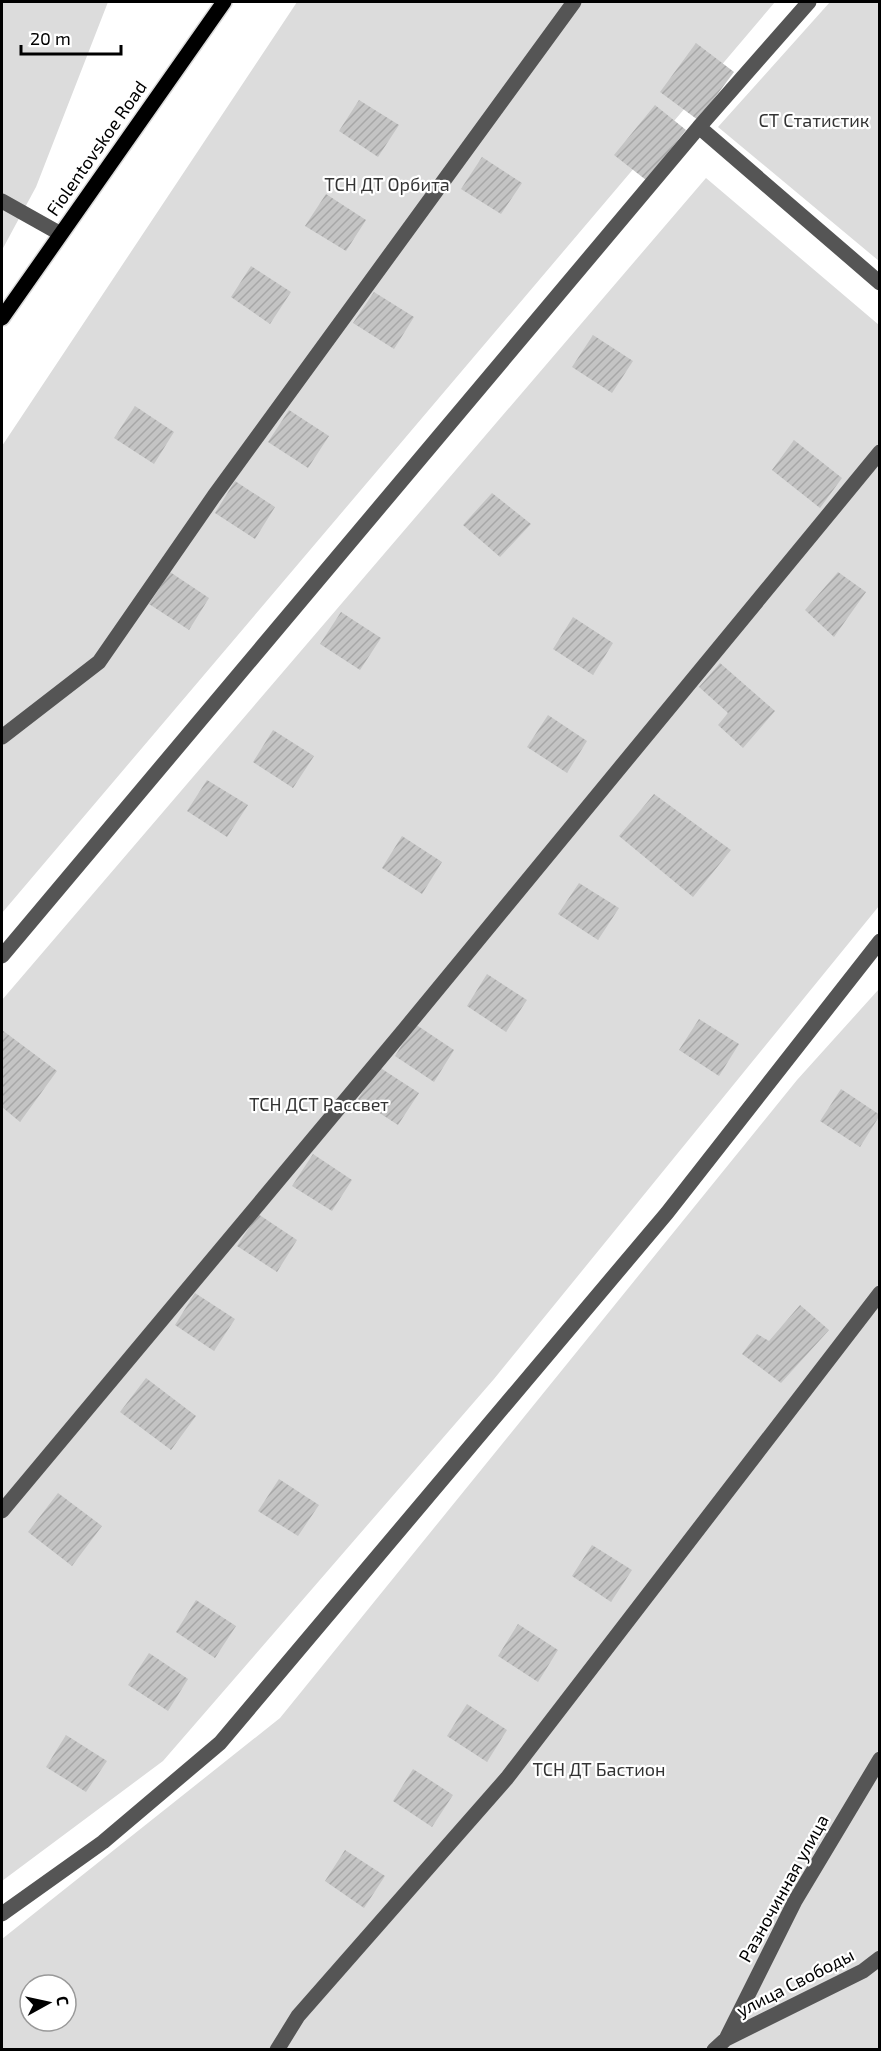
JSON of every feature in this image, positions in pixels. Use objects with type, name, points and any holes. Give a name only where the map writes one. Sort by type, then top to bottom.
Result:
[{"type":"main road","name":"Fiolentovskoe Road","points":[[2,318],[59,233],[224,2]]},
{"type":"street","points":[[2,737],[99,662],[221,486],[574,2]]},
{"type":"street","points":[[2,956],[699,127],[809,2]]},
{"type":"street","points":[[699,127],[879,283]]},
{"type":"street","points":[[2,201],[59,233]]},
{"type":"street","points":[[2,1511],[396,1039],[879,452]]},
{"type":"street","points":[[2,1914],[103,1842],[220,1743],[667,1213],[879,941]]},
{"type":"street","points":[[277,2049],[298,2016],[507,1778],[879,1293]]},
{"type":"street","name":"Разночинная улица","points":[[726,2039],[795,1901],[879,1759]]},
{"type":"street","name":"улица Свободы","points":[[726,2039],[864,1971],[879,1958]]},
{"type":"street","points":[[714,2049],[726,2039]]},
{"type":"green space","points":[[2,2],[108,2],[36,187],[2,250]]},
{"type":"green space","name":"ТСН ДТ Орбита","points":[[297,2],[775,2],[2,913],[2,446]]},
{"type":"green space","name":"СТ Статистик","points":[[830,2],[879,2],[879,261],[718,127]]},
{"type":"green space","name":"ТСН ДСТ Рассвет","points":[[706,178],[879,325],[879,906],[494,1379],[163,1761],[2,1881],[2,1000]]},
{"type":"green space","name":"ТСН ДТ Бастион","points":[[879,989],[879,2049],[2,2050],[2,1939],[280,1718],[797,1080]]},
{"type":"building","points":[[696,43],[734,72],[698,120],[660,92]]},
{"type":"building","points":[[359,100],[399,125],[378,157],[339,131]]},
{"type":"building","points":[[655,105],[686,130],[646,180],[614,155]]},
{"type":"building","points":[[482,157],[522,183],[501,214],[461,189]]},
{"type":"building","points":[[326,194],[366,220],[346,251],[305,226]]},
{"type":"building","points":[[251,266],[291,292],[270,324],[231,297]]},
{"type":"building","points":[[374,292],[414,317],[394,349],[353,323]]},
{"type":"building","points":[[593,335],[633,361],[612,393],[572,367]]},
{"type":"building","points":[[135,406],[174,432],[154,464],[114,438]]},
{"type":"building","points":[[289,410],[329,436],[308,468],[268,442]]},
{"type":"building","points":[[794,440],[842,478],[820,508],[772,470]]},
{"type":"building","points":[[235,481],[275,507],[255,539],[215,513]]},
{"type":"building","points":[[492,493],[531,524],[500,557],[463,525]]},
{"type":"building","points":[[170,572],[209,598],[189,630],[149,604]]},
{"type":"building","points":[[838,572],[866,592],[834,637],[805,610]]},
{"type":"building","points":[[341,612],[381,638],[360,670],[320,644]]},
{"type":"building","points":[[573,617],[613,643],[593,675],[553,649]]},
{"type":"building","points":[[720,663],[775,711],[743,748],[718,725],[728,713],[699,687]]},
{"type":"building","points":[[548,715],[587,741],[567,773],[527,747]]},
{"type":"building","points":[[273,730],[314,756],[293,788],[253,762]]},
{"type":"building","points":[[207,780],[248,805],[227,837],[187,811]]},
{"type":"building","points":[[654,794],[731,850],[693,897],[619,836]]},
{"type":"building","points":[[402,836],[442,862],[422,894],[382,868]]},
{"type":"building","points":[[579,883],[619,908],[598,940],[558,914]]},
{"type":"building","points":[[487,974],[527,1000],[506,1032],[467,1006]]},
{"type":"building","points":[[699,1019],[739,1044],[719,1076],[679,1050]]},
{"type":"building","points":[[415,1024],[454,1050],[434,1082],[395,1056]]},
{"type":"building","points":[[2,1030],[57,1071],[20,1122],[2,1107]]},
{"type":"building","points":[[379,1067],[419,1093],[398,1125],[358,1099]]},
{"type":"building","points":[[841,1089],[880,1115],[860,1147],[820,1121]]},
{"type":"building","points":[[313,1154],[352,1180],[332,1211],[292,1186]]},
{"type":"building","points":[[258,1214],[297,1240],[277,1272],[237,1246]]},
{"type":"building","points":[[195,1293],[235,1319],[214,1351],[175,1325]]},
{"type":"building","points":[[800,1305],[829,1330],[781,1383],[742,1354],[757,1334],[769,1341]]},
{"type":"building","points":[[146,1378],[196,1416],[171,1450],[120,1412]]},
{"type":"building","points":[[279,1479],[319,1505],[298,1536],[258,1511]]},
{"type":"building","points":[[58,1493],[102,1526],[72,1566],[28,1532]]},
{"type":"building","points":[[592,1545],[632,1570],[611,1602],[572,1576]]},
{"type":"building","points":[[196,1600],[236,1626],[215,1658],[176,1632]]},
{"type":"building","points":[[518,1624],[558,1650],[538,1682],[498,1656]]},
{"type":"building","points":[[149,1653],[188,1679],[168,1711],[128,1685]]},
{"type":"building","points":[[467,1704],[507,1730],[487,1762],[447,1736]]},
{"type":"building","points":[[66,1735],[107,1761],[86,1792],[46,1767]]},
{"type":"building","points":[[413,1769],[453,1795],[432,1827],[393,1801]]},
{"type":"building","points":[[345,1850],[385,1876],[364,1908],[325,1881]]}]
